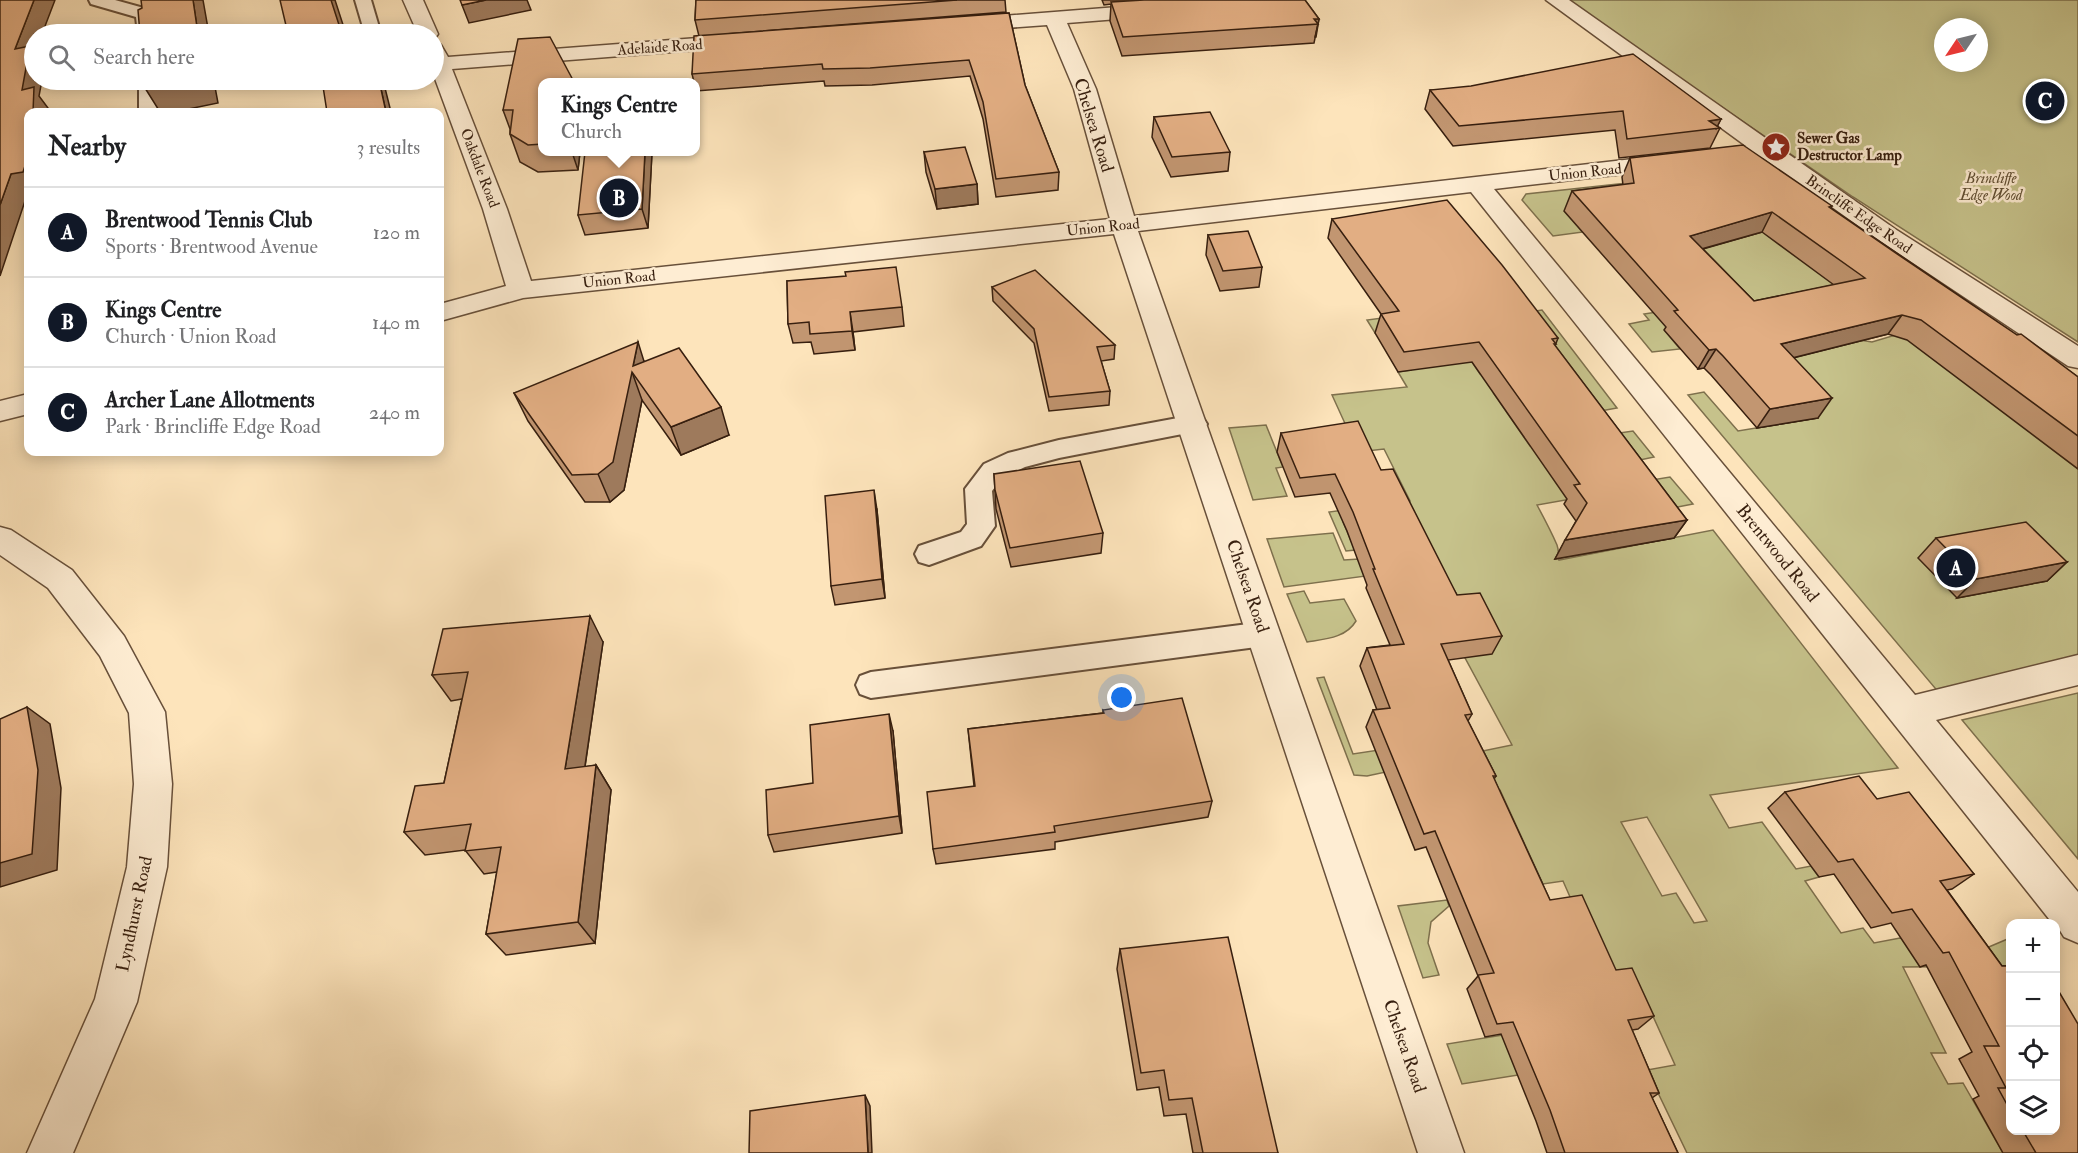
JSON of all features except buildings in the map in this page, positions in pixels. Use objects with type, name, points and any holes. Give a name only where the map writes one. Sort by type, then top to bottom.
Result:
[{"type":"street","points":[[413,0],[424,24]]},
{"type":"street","name":"Brincliffe Edge Road","points":[[1556,0],[1886,234],[2078,359]]},
{"type":"street","points":[[949,26],[1171,9]]},
{"type":"street","name":"Chelsea Road","points":[[1055,18],[1085,89],[1124,225],[1442,1153]]},
{"type":"street","name":"Adelaide Road","points":[[444,56],[753,40]]},
{"type":"street","name":"Oakdale Road","points":[[444,74],[495,209],[520,290]]},
{"type":"street","name":"Union Road","points":[[444,312],[520,290],[1124,225],[1768,150]]},
{"type":"street","name":"Brentwood Road","points":[[1477,184],[2078,923]]},
{"type":"street","points":[[0,411],[24,405]]},
{"type":"street","name":"Lyndhurst Road","points":[[0,539],[60,579],[112,646],[147,712],[153,783],[147,867],[116,1002],[50,1153]]},
{"type":"street","points":[[1908,712],[2078,670]]},
{"type":"lane","points":[[98,0],[145,14],[146,24]]},
{"type":"lane","points":[[363,0],[370,24]]},
{"type":"lane","points":[[148,90],[149,108]]},
{"type":"lane","points":[[929,554],[949,549],[971,539],[981,526],[978,489],[993,471],[1017,460],[1059,449],[1194,424]]},
{"type":"lane","points":[[871,685],[1264,634]]},
{"type":"green space","name":"Brincliffe Edge Wood","points":[[1566,0],[2078,0],[2078,342],[1853,197]]},
{"type":"green space","points":[[1775,167],[1846,217],[1821,225],[1775,228],[1853,298],[1828,335],[1872,342],[1902,333],[2078,469],[2078,660],[1940,694],[1688,395],[1704,392],[1738,431],[1817,418],[1670,330],[1665,331],[1680,349],[1652,352],[1629,324],[1649,320],[1644,314],[1715,303],[1565,211],[1583,232],[1553,236],[1522,200],[1526,194]]},
{"type":"green space","points":[[1502,302],[1443,319],[1480,374],[1547,363],[1517,314],[1542,310],[1617,408],[1584,414],[1494,394],[1530,446],[1633,431],[1654,457],[1630,462],[1634,483],[1670,477],[1693,504],[1657,511],[1616,491],[1537,505],[1557,545],[1559,560],[1713,530],[1898,768],[1710,795],[1729,828],[1762,822],[1796,869],[1811,866],[1819,877],[1805,881],[1841,933],[1863,928],[1874,943],[1900,938],[1963,958],[2006,940],[2006,966],[1903,967],[1946,1053],[1931,1053],[1948,1084],[1963,1083],[2003,1153],[1687,1153],[1647,1070],[1675,1065],[1633,972],[1604,974],[1563,881],[1543,884],[1500,790],[1486,792],[1468,754],[1512,745],[1465,658],[1343,522],[1355,550],[1346,551],[1329,512],[1410,501],[1384,449],[1358,452],[1332,395],[1407,387],[1398,372],[1411,370],[1389,331],[1375,333],[1367,320]],"holes":[[[1647,817],[1707,921],[1694,923],[1676,893],[1662,896],[1621,822]]]},
{"type":"green space","points":[[1266,425],[1283,467],[1276,468],[1287,496],[1253,500],[1229,428]]},
{"type":"green space","points":[[1333,533],[1344,560],[1359,559],[1366,576],[1284,587],[1267,539]]},
{"type":"green space","points":[[1304,591],[1310,603],[1344,599],[1356,621],[1352,627],[1341,634],[1328,639],[1307,642],[1287,594]]},
{"type":"green space","points":[[1324,677],[1353,754],[1392,748],[1400,769],[1367,776],[1354,775],[1317,678]]},
{"type":"green space","points":[[2078,693],[2078,859],[1962,720]]},
{"type":"green space","points":[[1447,900],[1449,906],[1431,922],[1428,943],[1439,975],[1423,978],[1398,906]]},
{"type":"green space","points":[[1533,1030],[1549,1070],[1462,1084],[1447,1044]]},
{"type":"place","name":"Archer Lane Allotments","points":[[2045,101]]},
{"type":"place","name":"Sewer Gas Destructor Lamp","points":[[1776,147]]},
{"type":"place","name":"Kings Centre","points":[[619,198]]},
{"type":"place","name":"Brentwood Tennis Club","points":[[1956,568]]}]
